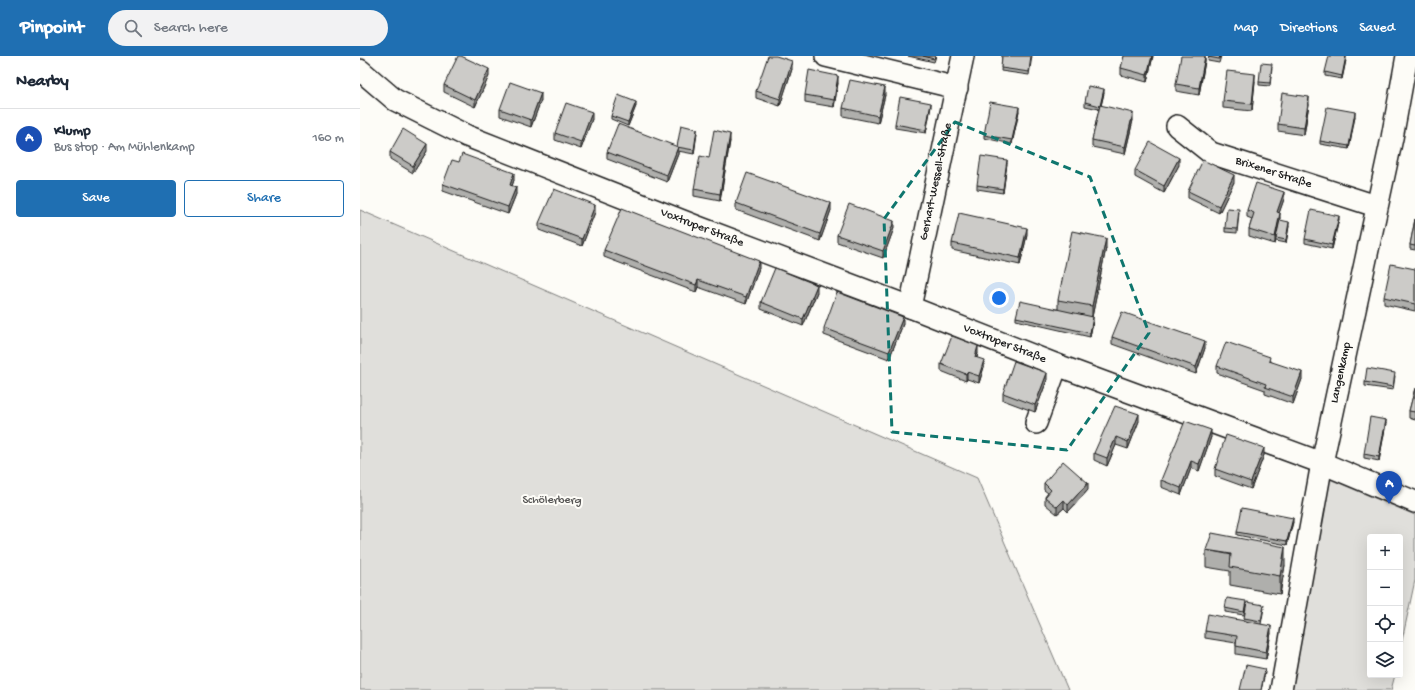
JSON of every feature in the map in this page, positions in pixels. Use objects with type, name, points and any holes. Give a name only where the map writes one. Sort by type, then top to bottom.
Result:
[{"type":"street","points":[[826,56],[956,88]]},
{"type":"street","name":"Gerhart-Wessell-Straße","points":[[910,307],[963,56]]},
{"type":"street","name":"Langenkamp","points":[[1281,690],[1322,463],[1376,206],[1392,138],[1407,56]]},
{"type":"street","name":"Voxtruper Straße","points":[[360,70],[395,100],[467,136],[1056,365],[1322,463],[1415,502]]},
{"type":"street","name":"Brixener Straße","points":[[1177,126],[1211,152],[1376,206]]},
{"type":"street","name":"Voxtruper Straße","points":[[1036,423],[1056,365]]},
{"type":"highlighted area","points":[[955,122],[1090,177],[1149,333],[1067,450],[892,432],[884,219]]},
{"type":"green space","name":"Schölerberg","points":[[360,210],[977,478],[1068,690],[360,690]]},
{"type":"green space","points":[[1320,475],[1415,515],[1415,580],[1403,636],[1403,534],[1367,534],[1367,678],[1394,678],[1391,690],[1281,690]]},
{"type":"building","points":[[458,56],[489,69],[475,100],[444,85]]},
{"type":"building","points":[[768,56],[776,56],[792,61],[780,99],[756,91]]},
{"type":"building","points":[[923,56],[935,56],[934,59]]},
{"type":"building","points":[[1002,56],[1031,56],[1029,72],[1001,68]]},
{"type":"building","points":[[1124,56],[1152,56],[1147,75],[1121,68]]},
{"type":"building","points":[[1181,56],[1205,56],[1199,88],[1176,84]]},
{"type":"building","points":[[1220,56],[1219,59],[1208,57]]},
{"type":"building","points":[[1329,56],[1346,56],[1342,76],[1325,72]]},
{"type":"building","points":[[1261,63],[1272,64],[1270,83],[1259,82]]},
{"type":"building","points":[[809,70],[838,76],[834,100],[805,95]]},
{"type":"building","points":[[1227,71],[1255,74],[1252,104],[1223,101]]},
{"type":"building","points":[[850,80],[885,87],[878,116],[843,108]]},
{"type":"building","points":[[510,82],[541,93],[531,120],[500,109]]},
{"type":"building","points":[[1088,86],[1104,89],[1100,106],[1085,102]]},
{"type":"building","points":[[1282,93],[1309,97],[1304,128],[1278,124]]},
{"type":"building","points":[[618,95],[636,102],[628,122],[611,116]]},
{"type":"building","points":[[900,97],[931,103],[926,130],[895,124]]},
{"type":"building","points":[[990,102],[1019,107],[1012,140],[984,135]]},
{"type":"building","points":[[566,103],[592,112],[581,142],[555,133]]},
{"type":"building","points":[[1100,105],[1133,113],[1125,147],[1092,140]]},
{"type":"building","points":[[1327,107],[1355,112],[1349,146],[1320,141]]},
{"type":"building","points":[[618,124],[678,147],[667,175],[607,152]]},
{"type":"building","points":[[681,125],[697,129],[694,150],[677,147]]},
{"type":"building","points":[[403,129],[427,144],[413,166],[390,152]]},
{"type":"building","points":[[714,130],[730,134],[720,194],[694,189],[700,156],[709,158]]},
{"type":"building","points":[[1150,142],[1179,158],[1164,186],[1135,170]]},
{"type":"building","points":[[462,154],[514,173],[510,185],[516,187],[508,207],[443,184],[452,160],[459,162]]},
{"type":"building","points":[[981,156],[1007,160],[1003,189],[977,185]]},
{"type":"building","points":[[1203,160],[1234,175],[1219,206],[1188,191]]},
{"type":"building","points":[[747,173],[831,203],[820,234],[736,203]]},
{"type":"building","points":[[1256,183],[1284,192],[1277,212],[1280,213],[1275,237],[1249,229],[1254,213],[1247,210]]},
{"type":"building","points":[[554,189],[595,205],[582,239],[539,223]]},
{"type":"building","points":[[849,204],[894,221],[883,251],[837,235]]},
{"type":"building","points":[[622,208],[759,261],[746,297],[698,280],[696,285],[604,250]]},
{"type":"building","points":[[1227,208],[1239,209],[1237,229],[1225,228]]},
{"type":"building","points":[[1311,210],[1339,216],[1332,245],[1305,239]]},
{"type":"building","points":[[959,213],[1027,228],[1020,258],[952,243]]},
{"type":"building","points":[[1415,219],[1415,246],[1410,245]]},
{"type":"building","points":[[1280,220],[1289,222],[1286,240],[1276,238]]},
{"type":"building","points":[[1072,231],[1106,238],[1092,306],[1058,300]]},
{"type":"building","points":[[1391,264],[1415,269],[1415,304],[1384,297]]},
{"type":"building","points":[[775,268],[817,285],[803,319],[761,302]]},
{"type":"building","points":[[837,292],[903,317],[889,352],[824,328]]},
{"type":"building","points":[[1020,301],[1093,317],[1090,333],[1016,317]]},
{"type":"building","points":[[1122,312],[1205,341],[1196,367],[1112,337]]},
{"type":"building","points":[[952,336],[978,346],[975,357],[984,360],[979,376],[967,372],[966,374],[941,364]]},
{"type":"building","points":[[1226,342],[1270,357],[1269,361],[1302,372],[1293,397],[1265,387],[1266,384],[1217,366]]},
{"type":"building","points":[[1014,361],[1047,373],[1035,405],[1003,393]]},
{"type":"building","points":[[1367,368],[1395,373],[1393,387],[1365,382]]},
{"type":"building","points":[[1415,388],[1415,412],[1409,411]]},
{"type":"building","points":[[1115,406],[1139,414],[1128,442],[1116,437],[1107,458],[1094,453]]},
{"type":"building","points":[[1370,417],[1386,420],[1379,457],[1364,454]]},
{"type":"building","points":[[1185,421],[1211,430],[1199,464],[1191,461],[1181,488],[1161,480]]},
{"type":"building","points":[[1226,435],[1264,448],[1251,482],[1215,469]]},
{"type":"building","points":[[1063,461],[1088,483],[1068,505],[1064,500],[1057,507],[1045,497],[1051,490],[1044,483]]},
{"type":"building","points":[[1242,508],[1293,518],[1287,541],[1237,532]]},
{"type":"building","points":[[1212,533],[1285,547],[1280,576],[1230,567],[1231,554],[1206,550]]},
{"type":"building","points":[[1227,598],[1246,601],[1244,612],[1225,608]]},
{"type":"building","points":[[1247,602],[1264,605],[1261,621],[1244,618]]},
{"type":"building","points":[[1208,614],[1271,626],[1266,652],[1236,646],[1237,636],[1205,631]]},
{"type":"building","points":[[1246,665],[1265,669],[1261,690],[1240,690]]},
{"type":"place","name":"Klump","points":[[1389,504]]}]
